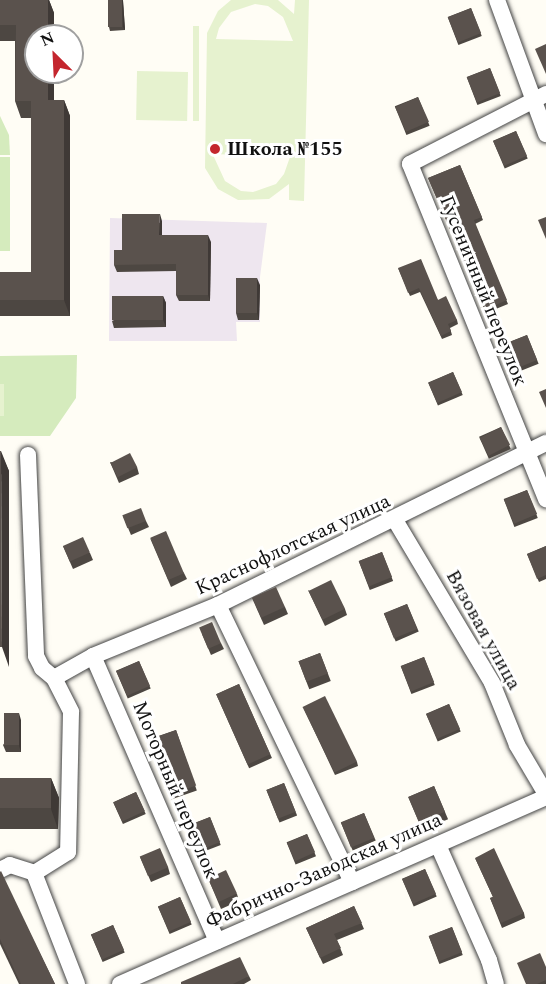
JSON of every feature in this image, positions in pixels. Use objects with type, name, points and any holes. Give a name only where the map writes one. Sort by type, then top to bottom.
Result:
[{"type":"street","points":[[497,0],[539,97],[546,134]]},
{"type":"street","name":"Гусеничный переулок","points":[[539,97],[410,164],[525,453],[546,499]]},
{"type":"street","name":"Краснофлотская улица","points":[[54,678],[93,656],[218,605],[395,520],[546,443]]},
{"type":"street","points":[[28,455],[36,656],[42,668],[54,678],[71,712],[68,852],[34,873]]},
{"type":"street","name":"Вязовая улица","points":[[395,520],[492,683],[516,745],[546,796]]},
{"type":"street","points":[[218,605],[352,882]]},
{"type":"street","name":"Моторный переулок","points":[[93,656],[217,941]]},
{"type":"street","name":"Фабрично-Заводская улица","points":[[120,984],[546,796]]},
{"type":"street","points":[[438,844],[496,984]]},
{"type":"street","points":[[0,870],[10,865],[34,873]]},
{"type":"street","points":[[34,873],[77,984]]},
{"type":"shaded area","points":[[110,218],[267,223],[260,277],[260,322],[236,322],[237,341],[109,341]]},
{"type":"green space","points":[[231,0],[278,0],[294,14],[295,0],[309,0],[304,201],[289,200],[289,184],[269,199],[238,200],[218,189],[205,168],[207,33],[218,11]],"holes":[[[255,4],[268,6],[283,17],[293,41],[216,39],[219,28],[231,12]],[[214,154],[290,157],[284,174],[276,184],[253,192],[241,191],[225,181]]]},
{"type":"green space","points":[[193,26],[199,26],[199,121],[193,121]]},
{"type":"green space","points":[[137,71],[188,72],[187,121],[136,120]]},
{"type":"green space","points":[[0,116],[9,135],[10,155],[0,155]]},
{"type":"green space","points":[[0,157],[10,157],[10,251],[0,251]]},
{"type":"green space","points":[[77,355],[76,398],[50,436],[0,436],[0,356]]},
{"type":"green space","points":[[0,384],[4,384],[4,416],[0,416]]},
{"type":"building","points":[[0,0],[48,0],[48,24],[24,24],[24,84],[48,84],[48,100],[64,100],[64,300],[0,300],[0,272],[31,272],[31,101],[15,101],[16,25],[0,25]]},
{"type":"building","points":[[108,0],[122,0],[122,27],[108,27]]},
{"type":"building","points":[[471,8],[481,33],[458,42],[448,17]]},
{"type":"building","points":[[546,44],[546,74],[535,49]]},
{"type":"building","points":[[490,68],[500,93],[477,102],[467,77]]},
{"type":"building","points":[[418,97],[429,122],[406,132],[395,107]]},
{"type":"building","points":[[516,131],[527,156],[504,166],[493,141]]},
{"type":"building","points":[[460,165],[482,217],[474,220],[507,300],[485,310],[428,178]]},
{"type":"building","points":[[122,214],[160,214],[159,235],[208,235],[208,295],[176,295],[176,264],[114,265],[114,250],[122,250]]},
{"type":"building","points":[[546,217],[546,239],[538,220]]},
{"type":"building","points":[[421,259],[438,300],[446,296],[457,320],[448,324],[451,331],[441,336],[419,288],[408,293],[398,268]]},
{"type":"building","points":[[236,278],[257,278],[257,313],[236,313]]},
{"type":"building","points":[[112,296],[163,296],[163,320],[112,320]]},
{"type":"building","points":[[527,335],[537,360],[516,369],[506,344]]},
{"type":"building","points":[[453,372],[462,392],[437,403],[428,383]]},
{"type":"building","points":[[546,389],[546,408],[539,392]]},
{"type":"building","points":[[501,427],[510,445],[489,456],[480,438]]},
{"type":"building","points":[[1,451],[2,647],[0,647]]},
{"type":"building","points":[[130,453],[137,467],[118,477],[110,463]]},
{"type":"building","points":[[527,490],[537,514],[514,524],[504,500]]},
{"type":"building","points":[[141,508],[146,521],[127,528],[122,515]]},
{"type":"building","points":[[166,531],[184,573],[168,580],[150,538]]},
{"type":"building","points":[[83,537],[90,553],[70,561],[63,546]]},
{"type":"building","points":[[546,546],[546,575],[537,579],[527,554]]},
{"type":"building","points":[[382,552],[392,577],[369,586],[359,561]]},
{"type":"building","points":[[331,580],[345,609],[323,620],[309,591]]},
{"type":"building","points":[[276,587],[285,607],[261,618],[252,598]]},
{"type":"building","points":[[407,604],[417,629],[394,638],[384,613]]},
{"type":"building","points":[[212,622],[221,643],[208,649],[199,627]]},
{"type":"building","points":[[320,653],[328,674],[306,682],[299,661]]},
{"type":"building","points":[[424,657],[434,682],[411,691],[401,666]]},
{"type":"building","points":[[139,661],[150,686],[127,696],[116,671]]},
{"type":"building","points":[[239,684],[270,754],[247,765],[216,694]]},
{"type":"building","points":[[325,696],[357,762],[335,773],[303,707]]},
{"type":"building","points":[[449,704],[460,729],[437,739],[426,714]]},
{"type":"building","points":[[4,713],[19,713],[19,745],[4,745]]},
{"type":"building","points":[[176,730],[196,785],[170,795],[150,740]]},
{"type":"building","points":[[0,778],[51,778],[51,808],[0,808]]},
{"type":"building","points":[[284,783],[296,812],[278,819],[266,790]]},
{"type":"building","points":[[434,786],[445,812],[419,823],[408,797]]},
{"type":"building","points":[[136,792],[145,811],[122,822],[113,803]]},
{"type":"building","points":[[364,813],[374,838],[351,847],[341,822]]},
{"type":"building","points":[[210,817],[220,842],[197,851],[187,826]]},
{"type":"building","points":[[307,834],[315,852],[295,861],[287,843]]},
{"type":"building","points":[[160,848],[168,867],[148,876],[140,857]]},
{"type":"building","points":[[494,848],[524,913],[501,923],[490,898],[493,897],[475,858]]},
{"type":"building","points":[[425,869],[436,894],[413,904],[402,879]]},
{"type":"building","points":[[226,870],[237,894],[219,902],[208,878]]},
{"type":"building","points":[[1,871],[55,984],[21,984],[0,939]]},
{"type":"building","points":[[180,897],[191,922],[169,931],[158,907]]},
{"type":"building","points":[[354,906],[362,923],[334,934],[341,948],[320,958],[306,928]]},
{"type":"building","points":[[113,925],[124,950],[102,959],[91,935]]},
{"type":"building","points":[[452,927],[462,952],[439,961],[429,936]]},
{"type":"building","points":[[540,953],[546,967],[546,980],[537,984],[526,984],[517,963]]},
{"type":"building","points":[[240,957],[249,976],[233,984],[181,984],[181,982]]},
{"type":"place","name":"Школа №155","points":[[215,149]]}]
